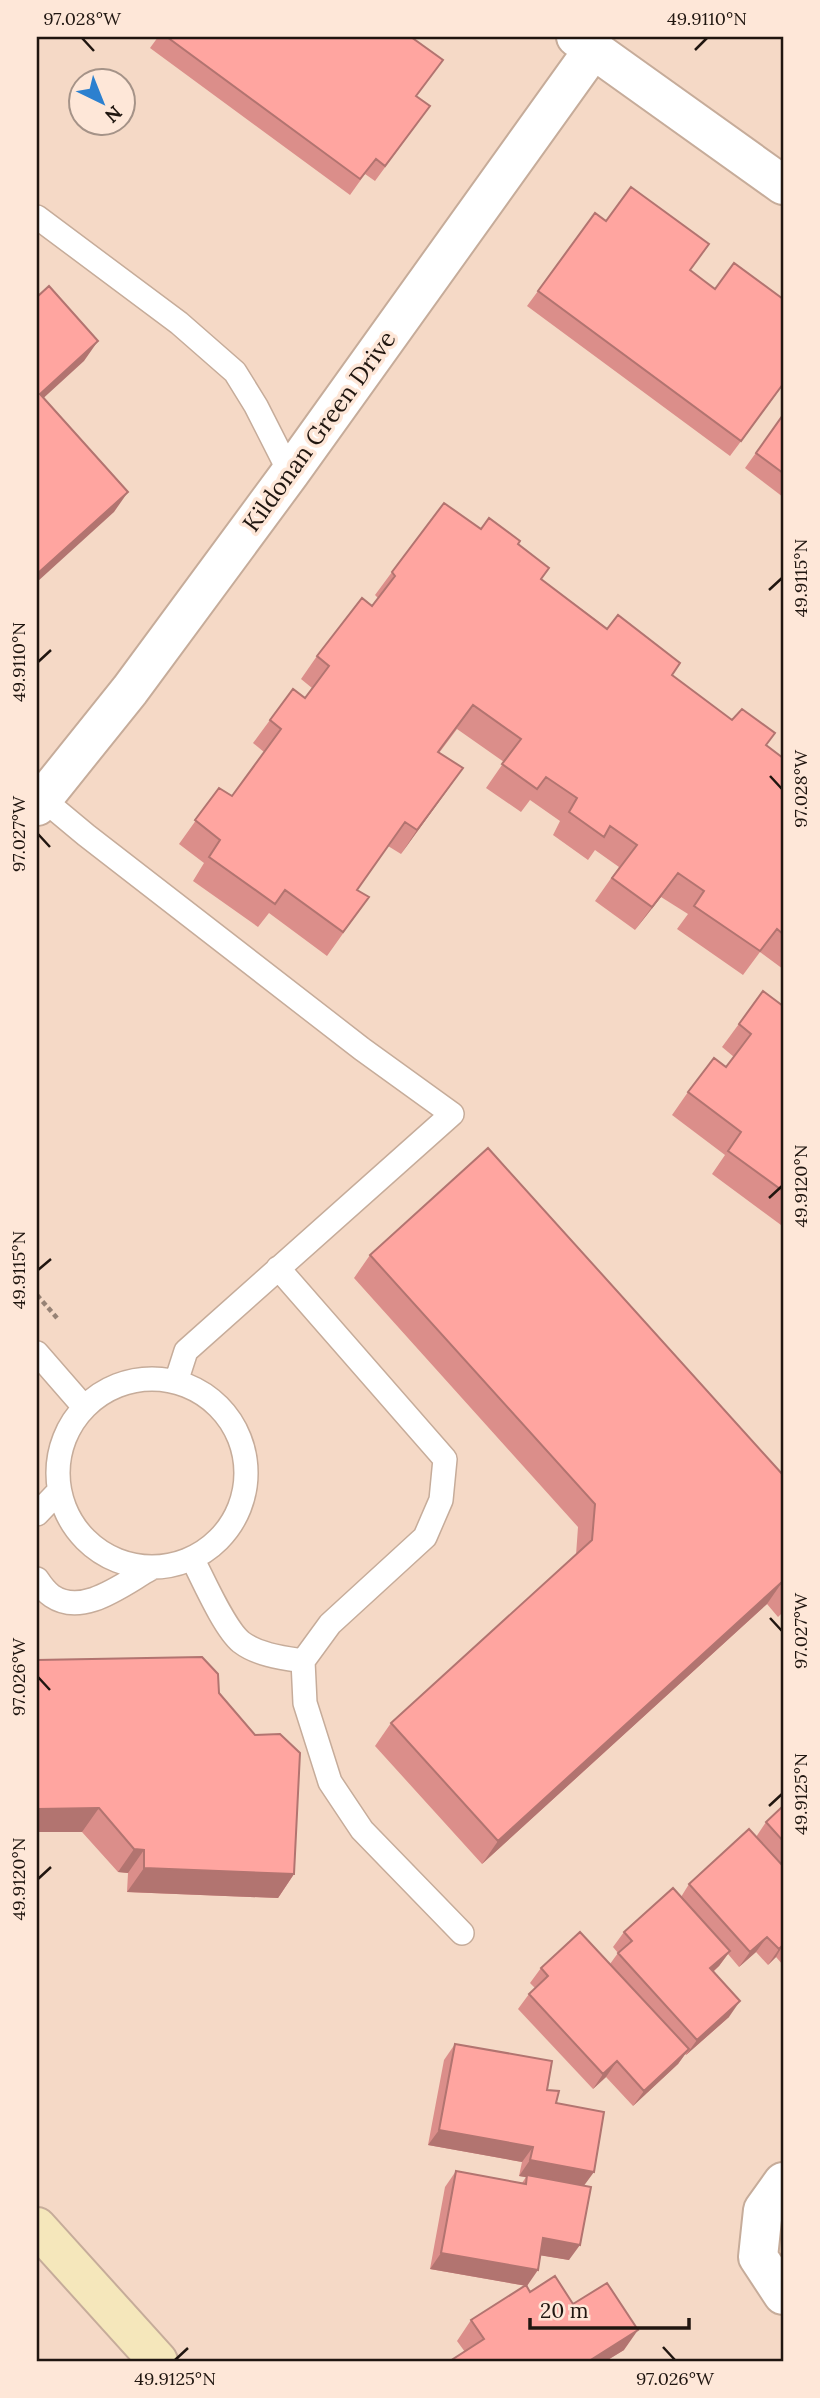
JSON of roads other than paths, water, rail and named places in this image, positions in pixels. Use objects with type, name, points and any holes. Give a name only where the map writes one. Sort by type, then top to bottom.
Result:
[{"type":"main road","points":[[37,2227],[158,2361]]},
{"type":"street","points":[[585,43],[783,185]]},
{"type":"street","name":"Kildonan Green Drive","points":[[40,803],[131,690],[290,473],[585,43]]},
{"type":"street","points":[[783,2182],[763,2210],[758,2257],[783,2295]]},
{"type":"lane","points":[[37,217],[179,323],[234,373],[256,406],[290,473]]},
{"type":"lane","points":[[40,803],[86,835],[362,1049],[452,1114],[186,1351],[176,1382]]},
{"type":"lane","points":[[278,1268],[444,1459],[441,1500],[425,1537],[330,1624],[303,1661],[305,1703],[330,1782],[362,1830],[462,1933]]},
{"type":"lane","points":[[37,1353],[84,1407]]},
{"type":"lane","points":[[37,1579],[51,1596],[70,1604],[99,1598],[150,1569],[182,1564],[210,1548],[233,1525],[245,1495],[247,1463],[239,1433],[221,1408],[198,1390],[168,1380],[138,1379],[109,1388],[84,1407],[67,1432],[58,1461],[59,1491],[69,1521],[90,1546],[118,1562],[150,1569]]},
{"type":"lane","points":[[37,1514],[59,1491]]},
{"type":"lane","points":[[192,1558],[220,1614],[241,1642],[270,1656],[303,1661]]}]
